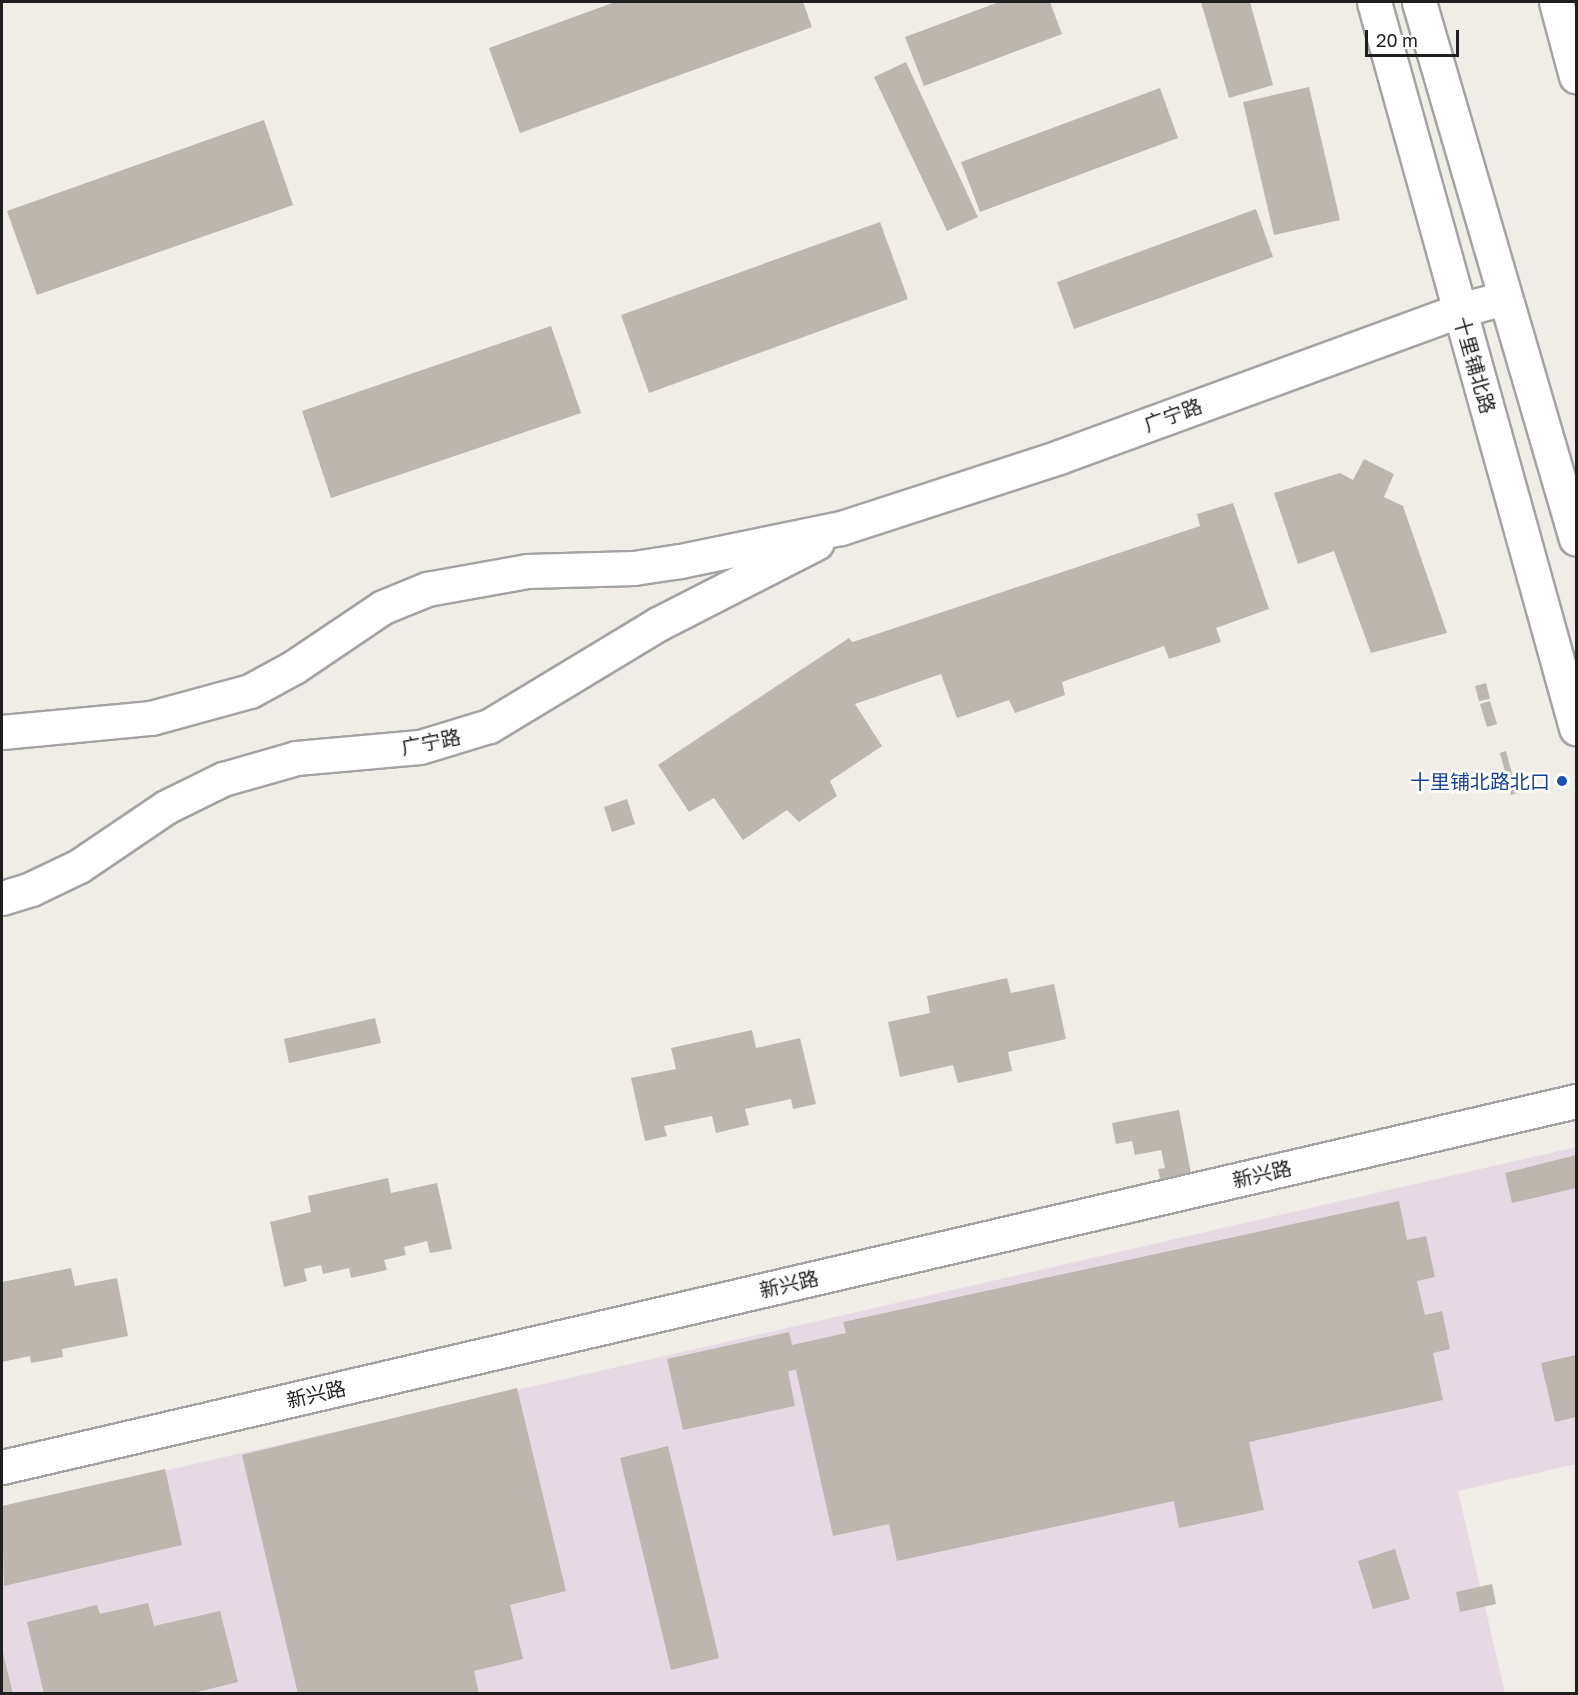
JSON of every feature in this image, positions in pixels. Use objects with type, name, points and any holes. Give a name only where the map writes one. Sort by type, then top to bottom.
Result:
[{"type":"street","name":"十里铺北路","points":[[1374,2],[1576,728]]},
{"type":"street","points":[[1419,2],[1576,539]]},
{"type":"street","points":[[1556,2],[1576,76]]},
{"type":"street","name":"广宁路","points":[[2,732],[151,718],[250,691],[294,667],[383,607],[427,589],[527,571],[634,568],[680,561],[841,528],[1059,457],[1460,310],[1504,298]]},
{"type":"street","name":"广宁路","points":[[2,898],[31,889],[79,866],[166,807],[224,779],[296,758],[420,747],[489,726],[658,624],[781,564],[841,528]]},
{"type":"street","name":"新兴路","points":[[2,1467],[1576,1101]]},
{"type":"shaded area","points":[[1576,1147],[1576,1464],[1458,1491],[1505,1693],[2,1693],[2,1508]]},
{"type":"building","points":[[615,2],[803,2],[812,27],[520,133],[489,48]]},
{"type":"building","points":[[999,2],[1050,2],[1062,34],[924,86],[905,37]]},
{"type":"building","points":[[1201,2],[1250,2],[1273,85],[1229,98]]},
{"type":"building","points":[[906,62],[978,217],[947,231],[874,77]]},
{"type":"building","points":[[1309,87],[1340,220],[1274,235],[1243,102]]},
{"type":"building","points":[[1160,88],[1178,138],[980,212],[961,162]]},
{"type":"building","points":[[264,120],[293,205],[37,295],[7,211]]},
{"type":"building","points":[[1256,209],[1273,257],[1074,329],[1057,282]]},
{"type":"building","points":[[880,222],[908,299],[649,393],[621,315]]},
{"type":"building","points":[[551,326],[581,413],[331,498],[302,411]]},
{"type":"building","points":[[1364,459],[1394,474],[1384,497],[1403,506],[1447,633],[1371,653],[1334,551],[1298,564],[1274,493],[1340,473],[1353,480]]},
{"type":"building","points":[[1233,503],[1269,609],[1216,628],[1221,642],[1169,659],[1164,646],[1062,682],[1065,695],[1015,713],[1009,700],[957,718],[941,674],[855,704],[882,746],[830,781],[837,796],[799,822],[787,810],[743,840],[714,798],[689,812],[658,765],[849,638],[852,642],[859,640],[1200,526],[1197,514]]},
{"type":"building","points":[[1486,683],[1490,699],[1479,701],[1475,686]]},
{"type":"building","points":[[1490,701],[1497,724],[1487,727],[1480,704]]},
{"type":"building","points":[[1506,751],[1517,793],[1511,795],[1500,753]]},
{"type":"building","points":[[627,799],[635,824],[612,832],[604,807]]},
{"type":"building","points":[[1007,978],[1011,993],[1054,984],[1066,1039],[1008,1052],[1012,1071],[958,1083],[953,1065],[900,1077],[888,1022],[930,1013],[927,996]]},
{"type":"building","points":[[375,1018],[381,1043],[289,1063],[284,1039]]},
{"type":"building","points":[[752,1030],[756,1048],[800,1038],[816,1104],[793,1109],[791,1099],[745,1109],[749,1125],[716,1133],[712,1116],[664,1126],[667,1136],[645,1141],[631,1078],[676,1069],[671,1048]]},
{"type":"building","points":[[1179,1110],[1193,1184],[1162,1189],[1158,1169],[1165,1168],[1161,1150],[1135,1155],[1132,1141],[1116,1144],[1112,1123]]},
{"type":"building","points":[[1576,1155],[1576,1188],[1512,1203],[1505,1173]]},
{"type":"building","points":[[388,1178],[391,1193],[437,1183],[452,1249],[430,1253],[427,1241],[404,1247],[406,1255],[384,1260],[387,1270],[351,1278],[349,1268],[323,1274],[321,1265],[304,1269],[307,1281],[284,1287],[270,1222],[311,1212],[308,1196]]},
{"type":"building","points":[[1399,1201],[1407,1240],[1426,1236],[1435,1277],[1417,1281],[1425,1315],[1442,1311],[1450,1349],[1433,1353],[1443,1400],[1249,1442],[1264,1510],[1179,1528],[1174,1501],[897,1561],[889,1524],[833,1536],[796,1370],[788,1371],[795,1406],[683,1430],[667,1359],[789,1332],[792,1345],[846,1333],[843,1322]]},
{"type":"building","points":[[71,1268],[75,1286],[117,1278],[128,1336],[62,1349],[63,1357],[31,1363],[30,1356],[2,1362],[2,1282]]},
{"type":"building","points":[[1576,1355],[1576,1417],[1555,1422],[1541,1363]]},
{"type":"building","points":[[517,1388],[566,1591],[510,1605],[523,1659],[474,1671],[479,1694],[298,1694],[242,1455]]},
{"type":"building","points":[[668,1446],[719,1658],[671,1670],[620,1458]]},
{"type":"building","points":[[165,1469],[182,1545],[4,1586],[2,1506]]},
{"type":"building","points":[[1395,1549],[1410,1599],[1373,1609],[1358,1561]]},
{"type":"building","points":[[1492,1584],[1496,1604],[1460,1612],[1456,1592]]},
{"type":"building","points":[[148,1603],[154,1626],[220,1611],[238,1682],[189,1694],[44,1694],[27,1622],[97,1605],[100,1614]]},
{"type":"building","points":[[2,1649],[13,1694],[2,1694]]},
{"type":"place","name":"十里铺北路北口","points":[[1562,781]]}]
